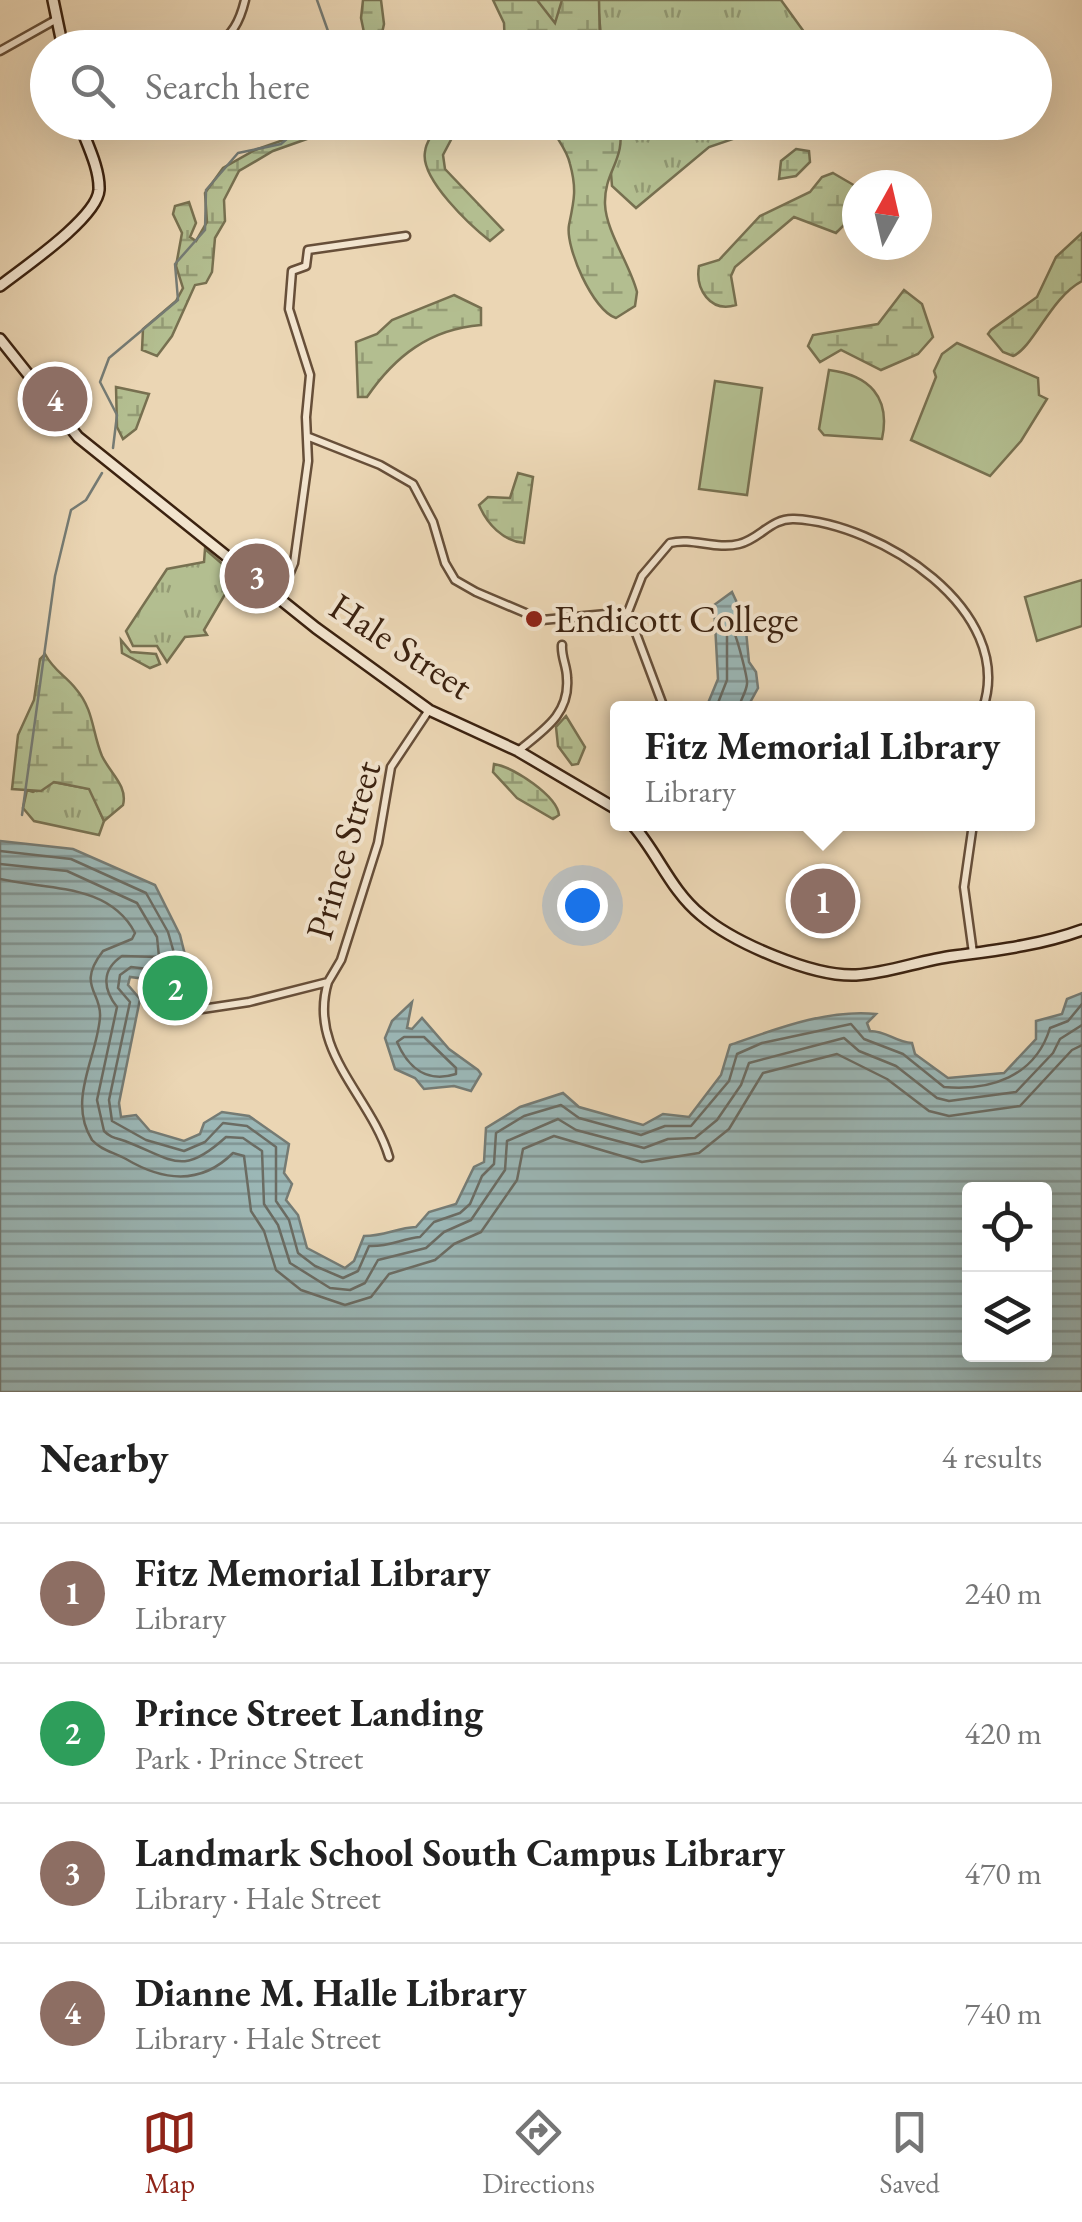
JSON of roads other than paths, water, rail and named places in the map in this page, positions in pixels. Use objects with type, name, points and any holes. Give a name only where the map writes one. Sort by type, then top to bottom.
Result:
[{"type":"main road","points":[[53,0],[60,30]]},
{"type":"main road","points":[[0,286],[86,215],[97,198],[96,173],[85,140]]},
{"type":"main road","name":"Hale Street","points":[[0,339],[78,437],[270,592],[429,710],[518,750],[610,805]]},
{"type":"main road","points":[[644,831],[698,914],[730,936],[820,971],[869,974],[974,952],[1043,943],[1082,930]]},
{"type":"street","points":[[234,30],[245,0]]},
{"type":"street","points":[[38,30],[58,19]]},
{"type":"street","points":[[0,51],[30,34]]},
{"type":"street","points":[[270,592],[289,575],[294,563],[309,436],[309,364],[289,309],[292,270],[306,266],[308,250],[406,236]]},
{"type":"street","points":[[309,436],[380,464],[413,484],[433,522],[445,563],[455,580],[476,592],[542,620],[628,612]]},
{"type":"street","points":[[661,701],[628,612],[642,576],[670,544],[734,546],[782,520],[810,521],[885,546],[945,587],[986,649],[983,701]]},
{"type":"street","points":[[518,750],[552,724],[565,704],[562,646]]},
{"type":"street","name":"Prince Street","points":[[182,1012],[250,1002],[328,982],[340,960],[383,827],[391,767],[429,710]]},
{"type":"street","points":[[972,831],[964,887],[974,952]]},
{"type":"street","points":[[328,982],[323,1012],[328,1041],[348,1082],[372,1112],[390,1157]]},
{"type":"water","points":[[732,592],[745,620],[749,662],[756,672],[758,688],[751,701],[709,701],[718,679],[714,605]]},
{"type":"water","points":[[0,841],[73,849],[155,885],[180,935],[186,959],[182,978],[169,982],[130,977],[128,985],[140,999],[119,1103],[121,1117],[136,1115],[150,1131],[184,1141],[200,1134],[204,1123],[222,1112],[249,1116],[289,1144],[284,1173],[292,1184],[286,1200],[298,1215],[307,1248],[345,1268],[354,1261],[364,1236],[416,1227],[429,1212],[456,1204],[474,1167],[484,1162],[486,1128],[520,1107],[563,1093],[579,1107],[643,1125],[663,1114],[689,1117],[721,1075],[730,1045],[839,1014],[876,1014],[867,1023],[870,1031],[912,1043],[915,1054],[948,1078],[1004,1073],[1036,1039],[1036,1021],[1062,1014],[1067,999],[1082,993],[1082,1392],[0,1392]]},
{"type":"water","points":[[412,1002],[407,1028],[412,1029],[422,1018],[449,1049],[478,1070],[481,1074],[471,1091],[454,1086],[424,1089],[415,1078],[395,1069],[385,1038],[392,1021]]},
{"type":"waterway","points":[[317,0],[328,30]]},
{"type":"waterway","points":[[113,448],[117,415],[100,382],[109,358],[178,300],[175,264],[205,230],[206,190],[238,153],[286,140]]},
{"type":"waterway","points":[[22,815],[55,576],[71,510],[86,500],[102,473]]},
{"type":"place","name":"Dianne M. Halle Library","points":[[55,399]]},
{"type":"place","name":"Landmark School South Campus Library","points":[[257,576]]},
{"type":"place","name":"Endicott College","points":[[534,619]]},
{"type":"place","name":"Fitz Memorial Library","points":[[823,901]]},
{"type":"place","name":"Prince Street Landing","points":[[175,988]]}]
